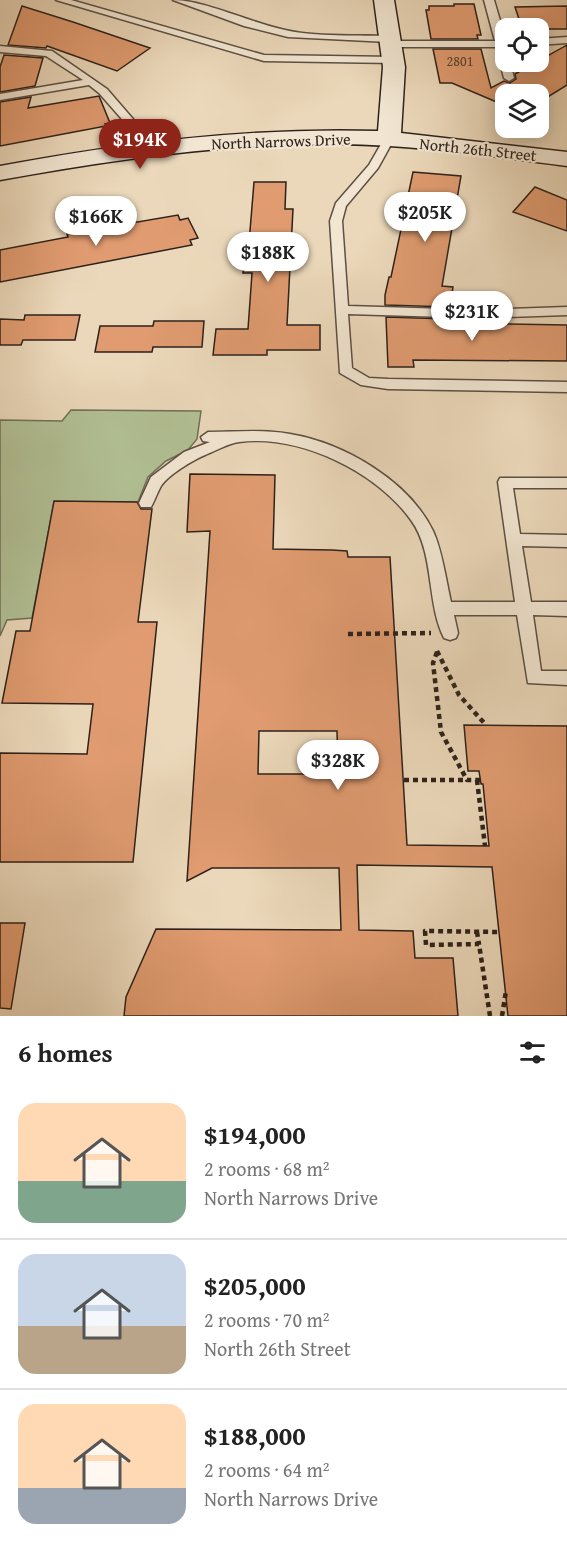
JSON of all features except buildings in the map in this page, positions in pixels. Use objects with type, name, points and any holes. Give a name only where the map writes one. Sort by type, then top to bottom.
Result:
[{"type":"street","points":[[384,0],[392,48],[389,139]]},
{"type":"street","name":"North Narrows Drive","points":[[0,173],[153,148],[221,141],[300,138],[389,139]]},
{"type":"street","name":"North 26th Street","points":[[389,139],[567,159]]},
{"type":"lane","points":[[61,0],[264,58],[392,48],[495,44]]},
{"type":"lane","points":[[178,0],[247,24],[288,34],[392,48]]},
{"type":"lane","points":[[489,0],[495,19]]},
{"type":"lane","points":[[549,41],[567,40]]},
{"type":"lane","points":[[0,50],[48,53],[103,91],[153,148]]},
{"type":"lane","points":[[508,72],[509,78]]},
{"type":"lane","points":[[0,97],[92,82]]},
{"type":"lane","points":[[389,139],[374,166],[340,205],[336,221],[345,370],[366,382],[388,384],[567,387]]},
{"type":"lane","points":[[342,310],[479,314],[567,311]]},
{"type":"lane","points":[[208,436],[300,441],[323,449],[389,488],[416,516],[427,532],[444,608],[443,633]]},
{"type":"lane","points":[[146,503],[156,481],[189,456],[237,437]]},
{"type":"lane","points":[[567,483],[505,482],[534,678],[567,678]]},
{"type":"lane","points":[[514,540],[567,541]]},
{"type":"lane","points":[[444,608],[567,609]]},
{"type":"path","points":[[348,634],[443,633],[433,663],[441,732],[467,780]]},
{"type":"path","points":[[437,652],[459,695],[486,725]]},
{"type":"path","points":[[404,780],[478,780],[486,846]]},
{"type":"path","points":[[479,944],[426,945],[425,931],[499,932]]},
{"type":"path","points":[[477,932],[490,1016]]},
{"type":"path","points":[[502,1016],[506,992]]},
{"type":"green space","points":[[71,410],[201,411],[197,439],[188,450],[166,461],[148,477],[138,502],[54,502],[32,618],[7,620],[0,636],[0,420],[62,421]]}]
